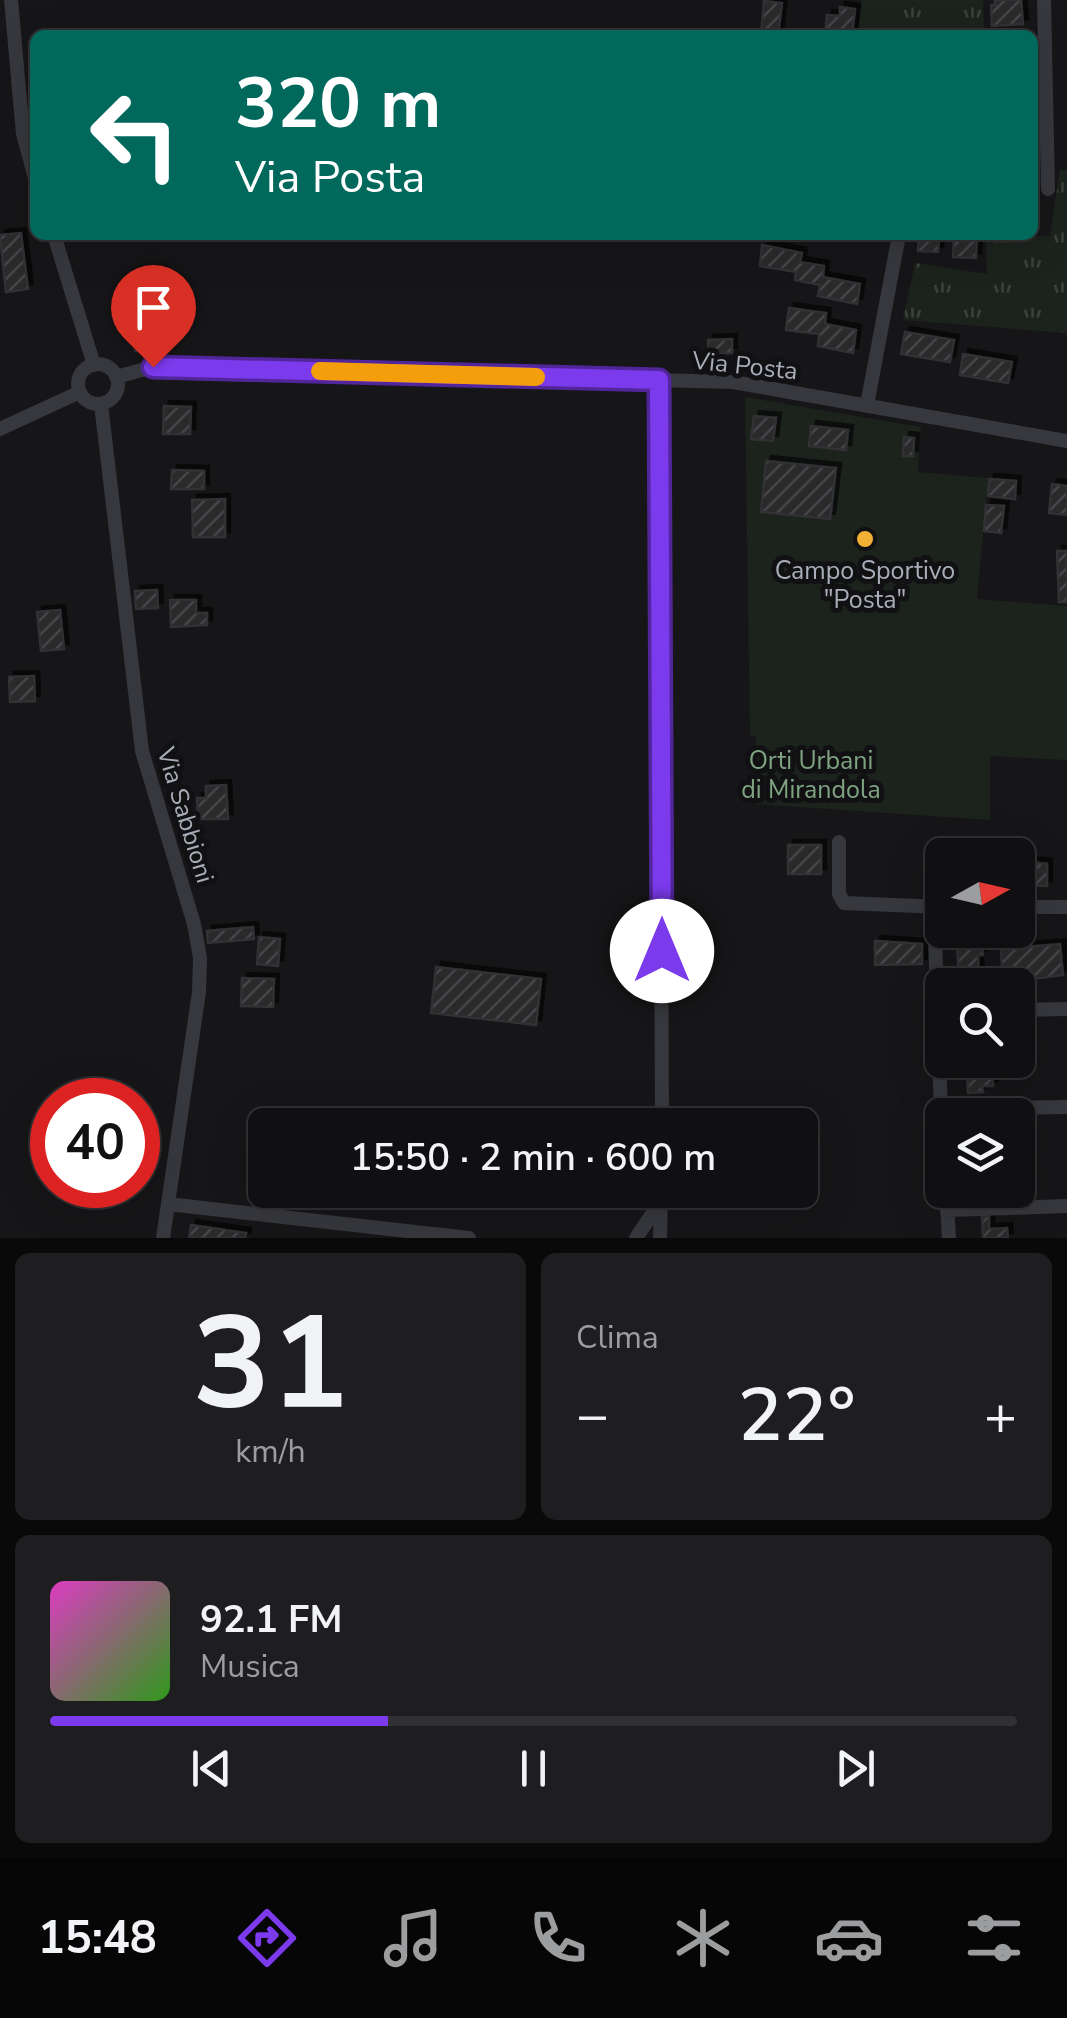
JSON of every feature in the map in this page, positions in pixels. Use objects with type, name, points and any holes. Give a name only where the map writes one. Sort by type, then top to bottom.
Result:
[{"type":"street","points":[[10,0],[23,134],[30,160]]},
{"type":"street","points":[[1044,0],[1048,189]]},
{"type":"street","points":[[56,240],[94,365]]},
{"type":"street","points":[[866,405],[898,240]]},
{"type":"street","points":[[94,365],[107,367],[116,377],[116,391],[101,404],[88,402],[80,392],[82,372],[94,365]]},
{"type":"street","name":"Via Posta","points":[[116,377],[153,367],[750,384],[1067,441]]},
{"type":"street","points":[[659,380],[662,1108]]},
{"type":"street","points":[[0,429],[80,392]]},
{"type":"street","name":"Via Sabbioni","points":[[101,404],[142,751],[190,906],[200,958],[200,992],[163,1238]]},
{"type":"street","points":[[839,842],[839,894],[844,903],[925,906]]},
{"type":"street","points":[[1035,907],[1067,907]]},
{"type":"street","points":[[1035,1010],[1067,1009]]},
{"type":"street","points":[[1035,1107],[1067,1106]]},
{"type":"street","points":[[168,1204],[354,1232],[469,1238]]},
{"type":"street","points":[[949,1238],[947,1210],[1067,1206]]},
{"type":"street","points":[[636,1238],[654,1208]]},
{"type":"street","points":[[660,1238],[661,1208]]},
{"type":"green space","points":[[862,0],[983,0],[984,30],[859,30]]},
{"type":"green space","points":[[1060,170],[1067,170],[1067,333],[903,320],[915,263],[987,274],[986,240],[1038,240],[1038,237],[1050,236]]},
{"type":"green space","name":"Campo Sportivo \"Posta\"","points":[[745,397],[921,427],[918,472],[988,478],[977,599],[1067,606],[1067,760],[990,756],[990,820],[756,804],[756,736],[750,735]]},
{"type":"building","points":[[995,0],[1021,0],[1023,24],[992,26],[991,5],[995,5]]},
{"type":"building","points":[[764,1],[782,3],[779,30],[761,30]]},
{"type":"building","points":[[840,7],[855,9],[853,30],[826,30],[827,15],[840,16]]},
{"type":"building","points":[[21,233],[28,289],[6,292],[0,235]]},
{"type":"building","points":[[919,240],[939,240],[938,252],[918,251]]},
{"type":"building","points":[[954,240],[977,240],[976,258],[953,257]]},
{"type":"building","points":[[762,245],[802,253],[800,262],[824,266],[823,277],[860,284],[857,304],[818,296],[820,285],[795,280],[796,272],[760,266]]},
{"type":"building","points":[[789,308],[826,313],[825,324],[856,330],[853,353],[818,346],[819,334],[786,330]]},
{"type":"building","points":[[905,332],[954,340],[950,362],[901,354]]},
{"type":"building","points":[[732,339],[732,353],[708,354],[708,340]]},
{"type":"building","points":[[135,342],[159,342],[159,351],[135,351]]},
{"type":"building","points":[[963,354],[1012,362],[1008,383],[960,375]]},
{"type":"building","points":[[164,406],[191,407],[190,434],[163,434]]},
{"type":"building","points":[[754,416],[776,418],[773,441],[751,439]]},
{"type":"building","points":[[811,426],[848,430],[846,450],[809,446]]},
{"type":"building","points":[[904,437],[914,438],[913,456],[903,456]]},
{"type":"building","points":[[766,461],[836,468],[830,519],[761,512]]},
{"type":"building","points":[[172,470],[204,471],[204,489],[171,489]]},
{"type":"building","points":[[989,479],[1016,481],[1015,499],[988,496]]},
{"type":"building","points":[[1052,484],[1067,486],[1067,515],[1049,513]]},
{"type":"building","points":[[225,499],[225,537],[193,537],[192,500]]},
{"type":"building","points":[[986,505],[1004,506],[1001,533],[984,531]]},
{"type":"building","points":[[1057,551],[1067,551],[1067,602],[1059,602]]},
{"type":"building","points":[[157,590],[158,608],[136,609],[135,591]]},
{"type":"building","points":[[170,600],[196,600],[196,613],[207,613],[207,625],[171,627]]},
{"type":"building","points":[[60,610],[64,649],[41,651],[37,612]]},
{"type":"building","points":[[34,676],[35,701],[10,702],[9,677]]},
{"type":"building","points":[[226,785],[228,819],[198,819],[197,798],[206,798],[206,786]]},
{"type":"building","points":[[788,845],[821,845],[821,874],[788,874]]},
{"type":"building","points":[[1035,863],[1047,864],[1047,886],[1035,886]]},
{"type":"building","points":[[253,927],[254,939],[208,943],[207,931]]},
{"type":"building","points":[[259,937],[280,939],[278,966],[257,964]]},
{"type":"building","points":[[875,941],[922,944],[922,964],[875,965]]},
{"type":"building","points":[[1060,944],[1063,975],[1035,979],[1035,968],[1002,968],[1001,949]]},
{"type":"building","points":[[957,948],[982,948],[979,968],[958,968]]},
{"type":"building","points":[[436,967],[541,979],[536,1025],[431,1013]]},
{"type":"building","points":[[242,978],[274,979],[273,1007],[241,1006]]},
{"type":"building","points":[[967,1078],[992,1078],[993,1086],[982,1086],[983,1092],[968,1093]]},
{"type":"building","points":[[982,1216],[989,1216],[989,1229],[1007,1228],[1008,1238],[983,1238]]},
{"type":"building","points":[[191,1225],[246,1233],[245,1238],[189,1238]]},
{"type":"slow traffic","points":[[320,371],[536,377]]},
{"type":"place","name":"Campo Sportivo \"Posta\"","points":[[865,539]]},
{"type":"route","points":[[153,367],[659,380],[662,951]]},
{"type":"park label","name":"Orti Urbani di Mirandola","points":[[811,774]]}]
